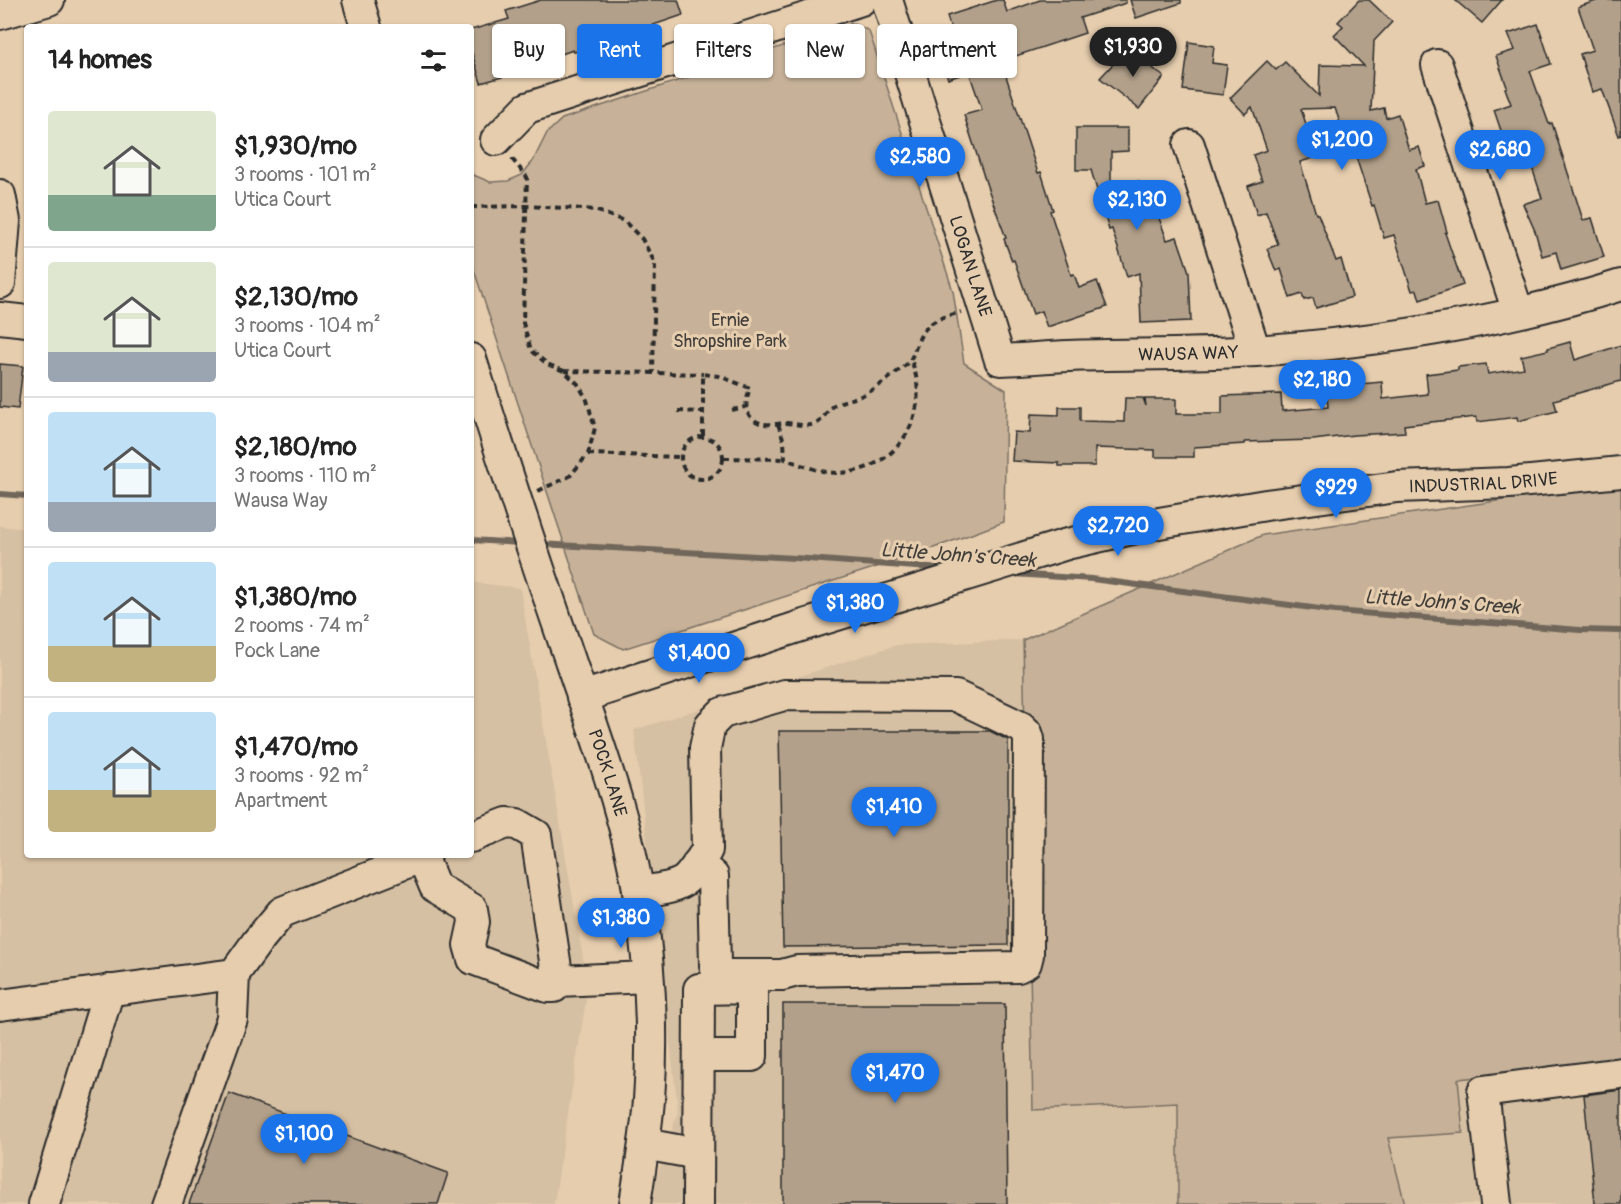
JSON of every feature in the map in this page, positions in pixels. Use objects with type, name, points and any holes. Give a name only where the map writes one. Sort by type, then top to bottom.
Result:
[{"type":"street","points":[[0,14],[49,0]]},
{"type":"street","points":[[358,0],[365,24]]},
{"type":"street","points":[[496,140],[527,108],[861,0]]},
{"type":"street","name":"LOGAN LANE","points":[[886,0],[1000,360]]},
{"type":"street","points":[[1437,65],[1518,312]]},
{"type":"street","points":[[1189,145],[1255,351]]},
{"type":"street","points":[[0,195],[5,220],[0,284]]},
{"type":"street","name":"WAUSA WAY","points":[[1000,360],[1255,351],[1343,343],[1431,330],[1518,312],[1621,285]]},
{"type":"street","points":[[0,318],[24,321]]},
{"type":"street","name":"POCK LANE","points":[[474,368],[615,794],[638,892],[648,976],[651,1031],[649,1099],[634,1204]]},
{"type":"street","name":"INDUSTRIAL DRIVE","points":[[582,697],[1067,544],[1159,522],[1396,487],[1509,483],[1621,472]]},
{"type":"street","points":[[638,892],[676,885],[686,880],[707,850],[705,748],[710,724],[722,713],[784,695],[956,696],[1021,727],[1027,733],[1029,739],[1028,955],[1026,963],[1018,967],[797,971],[782,975],[717,974],[713,876],[698,863]]},
{"type":"street","points":[[425,858],[435,887],[472,909],[474,922],[469,945],[473,959],[548,987],[554,987],[558,981],[536,835],[517,824],[507,823],[474,836]]},
{"type":"street","points":[[165,1204],[232,1019],[234,975],[257,942],[282,912],[419,858]]},
{"type":"street","points":[[0,1005],[234,975]]},
{"type":"street","points":[[558,981],[648,976]]},
{"type":"street","points":[[44,1204],[109,990]]},
{"type":"street","points":[[698,1204],[699,1056]]},
{"type":"street","points":[[1496,1204],[1483,1091],[1621,1073]]},
{"type":"street","points":[[644,1144],[698,1154]]},
{"type":"path","points":[[496,140],[528,177],[523,322],[531,350],[547,363],[564,371],[578,384],[587,400],[595,428],[588,454],[570,476],[518,505]]},
{"type":"path","points":[[474,207],[527,206],[595,210],[624,221],[642,238],[655,263],[653,373]]},
{"type":"path","points":[[564,371],[719,376],[750,388],[745,407],[752,418],[759,423],[804,426],[816,424],[824,418],[832,406],[865,394],[887,380],[911,360],[921,333],[933,321],[982,306]]},
{"type":"path","points":[[724,458],[785,459],[819,470],[839,473],[862,469],[886,457],[901,442],[912,426],[919,395],[917,374],[911,360]]},
{"type":"path","points":[[703,436],[704,374]]},
{"type":"path","points":[[732,410],[745,407]]},
{"type":"path","points":[[678,411],[703,412]]},
{"type":"path","points":[[777,423],[784,441],[785,459]]},
{"type":"path","points":[[703,436],[713,439],[721,447],[724,458],[720,469],[712,477],[701,479],[690,476],[682,468],[680,457],[683,446],[691,438],[703,436]]},
{"type":"path","points":[[588,454],[680,457]]},
{"type":"shaded area","points":[[0,526],[24,529],[24,858],[474,858],[474,582],[520,588],[588,987],[554,1204],[0,1204]]},
{"type":"shaded area","points":[[1023,640],[1033,1076],[1178,1103],[1178,1204],[648,1204],[678,1111],[634,730],[896,645]]},
{"type":"shaded area","points":[[1621,1063],[1621,1204],[1405,1204],[1388,1138],[1463,1133],[1457,1079]]},
{"type":"green space","name":"Ernie Shropshire Park","points":[[865,29],[869,31],[877,56],[877,78],[884,78],[953,291],[964,363],[1006,390],[1004,522],[923,552],[623,649],[594,634],[474,270],[474,175],[490,182],[508,181],[522,175],[533,161],[547,133],[562,119],[686,78],[773,78],[773,49],[785,45],[785,78],[865,78]]},
{"type":"green space","points":[[1621,483],[1621,1063],[1458,1079],[1463,1133],[1388,1138],[1405,1204],[1178,1204],[1178,1103],[1033,1110],[1023,640],[1263,535]]},
{"type":"building","points":[[541,0],[678,0],[683,15],[656,24],[577,24],[577,51],[565,53],[565,24],[492,24],[492,78],[498,78],[481,83],[474,60],[474,29],[509,19],[506,11]]},
{"type":"building","points":[[997,0],[1003,0],[1007,12],[1040,0],[1126,0],[1126,3],[1080,18],[1085,33],[1017,56],[1017,24],[949,24],[947,16]]},
{"type":"building","points":[[1130,0],[1181,0],[1181,3],[1136,18]]},
{"type":"building","points":[[1359,0],[1369,0],[1392,22],[1374,41],[1371,111],[1384,108],[1386,118],[1398,114],[1409,150],[1419,147],[1425,166],[1416,169],[1425,203],[1438,200],[1447,232],[1445,233],[1463,285],[1420,300],[1417,290],[1412,291],[1394,235],[1384,238],[1353,148],[1349,150],[1335,108],[1301,109],[1317,157],[1300,162],[1316,214],[1318,214],[1336,261],[1341,259],[1352,297],[1316,308],[1313,298],[1304,300],[1302,294],[1290,298],[1281,269],[1276,271],[1267,249],[1278,244],[1266,212],[1257,215],[1248,186],[1262,181],[1253,155],[1267,150],[1252,107],[1245,114],[1230,98],[1267,61],[1276,70],[1285,62],[1319,96],[1320,65],[1364,66],[1334,35],[1343,26],[1338,22]]},
{"type":"building","points":[[1455,0],[1502,0],[1482,23]]},
{"type":"building","points":[[1599,0],[1621,0],[1621,135],[1619,136],[1602,89],[1592,92],[1580,54],[1593,50],[1578,7]]},
{"type":"building","points":[[1538,24],[1551,64],[1530,71],[1549,124],[1552,123],[1583,220],[1592,218],[1604,257],[1561,270],[1556,252],[1542,256],[1535,231],[1523,204],[1542,198],[1528,155],[1511,160],[1494,110],[1511,104],[1496,56],[1515,50],[1508,34]]},
{"type":"building","points":[[1189,42],[1214,46],[1212,63],[1227,65],[1223,95],[1183,90]]},
{"type":"building","points":[[1128,48],[1164,77],[1139,109],[1100,78]]},
{"type":"building","points":[[971,78],[1007,78],[1038,173],[1041,172],[1053,210],[1050,211],[1071,275],[1074,274],[1079,288],[1097,281],[1107,307],[1047,327],[1041,311],[1033,314],[1004,239],[1006,238],[964,115],[982,110]]},
{"type":"building","points":[[1076,128],[1128,128],[1128,151],[1111,152],[1111,189],[1139,181],[1144,198],[1151,196],[1167,240],[1177,237],[1189,272],[1191,321],[1141,323],[1139,273],[1127,277],[1112,229],[1109,230],[1091,170],[1076,170]]},
{"type":"building","points":[[1570,342],[1575,360],[1621,345],[1621,381],[1554,400],[1557,411],[1518,421],[1517,417],[1477,422],[1476,417],[1404,425],[1405,432],[1194,447],[1194,457],[1155,457],[1155,450],[1095,448],[1095,466],[1059,466],[1059,463],[1012,461],[1014,432],[1030,433],[1031,414],[1059,415],[1059,407],[1080,407],[1080,421],[1124,422],[1125,398],[1143,398],[1146,406],[1145,399],[1176,399],[1176,414],[1222,414],[1222,396],[1281,394],[1282,411],[1328,407],[1326,387],[1382,382],[1383,399],[1428,394],[1426,374],[1486,364],[1488,374],[1524,368],[1521,356]]},
{"type":"building","points":[[0,364],[23,366],[18,409],[0,407]]},
{"type":"building","points":[[779,731],[990,731],[1008,740],[1008,945],[783,947]]},
{"type":"building","points":[[783,1004],[1005,1004],[1007,1204],[783,1204]]},
{"type":"building","points":[[1621,1090],[1621,1204],[1595,1204],[1584,1095]]},
{"type":"building","points":[[229,1093],[448,1173],[438,1204],[189,1204]]},
{"type":"waterway","name":"Little John's Creek","points":[[0,494],[24,496]]},
{"type":"waterway","name":"Little John's Creek","points":[[474,540],[520,543]]},
{"type":"waterway","name":"Little John's Creek","points":[[540,544],[795,558],[943,569]]},
{"type":"waterway","name":"Little John's Creek","points":[[1013,574],[1092,579],[1335,611],[1580,630],[1621,631]]}]
